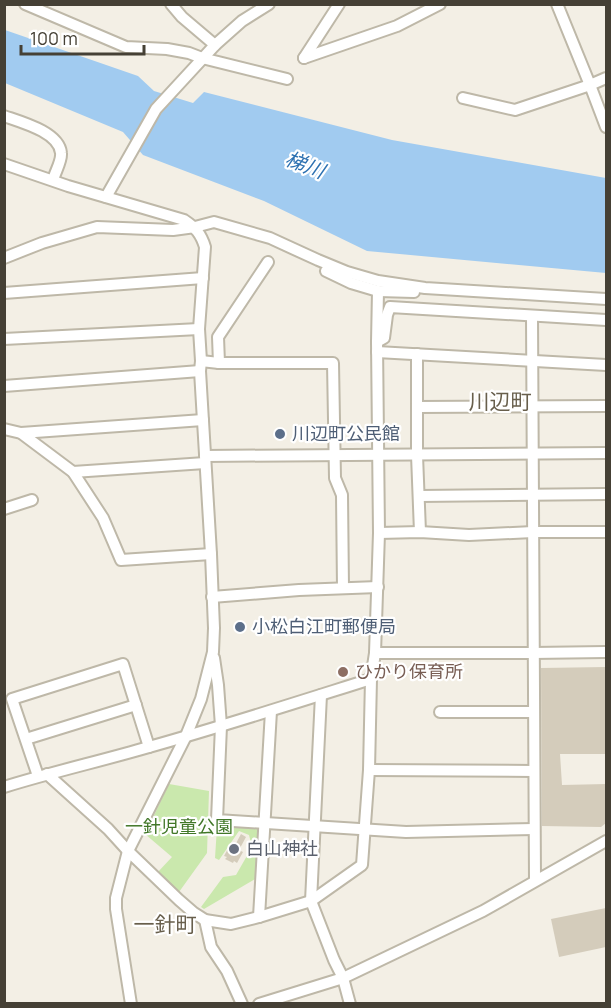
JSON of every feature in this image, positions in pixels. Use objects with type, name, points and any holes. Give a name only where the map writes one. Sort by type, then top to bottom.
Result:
[{"type":"street","points":[[25,4],[126,47],[166,49],[189,53],[199,61],[287,79]]},
{"type":"street","points":[[171,4],[182,17],[215,45]]},
{"type":"street","points":[[106,197],[156,109],[215,45],[242,21],[269,4]]},
{"type":"street","points":[[339,4],[304,58],[397,26],[441,4]]},
{"type":"street","points":[[557,4],[606,127]]},
{"type":"street","points":[[463,98],[516,110],[606,78]]},
{"type":"street","points":[[4,116],[36,128],[52,138],[60,148],[62,156],[52,180]]},
{"type":"street","points":[[4,164],[184,220],[195,227],[205,247],[199,329],[213,597],[213,652],[221,726],[217,820],[406,832],[534,829]]},
{"type":"street","points":[[4,258],[42,243],[97,227],[173,230],[214,222],[270,238],[347,272],[378,281],[425,288],[606,299]]},
{"type":"street","points":[[318,260],[323,269],[351,283],[378,291],[419,293],[425,288]]},
{"type":"street","points":[[219,363],[218,337],[268,262]]},
{"type":"street","points":[[4,293],[203,278]]},
{"type":"street","points":[[149,747],[123,664],[12,699],[26,739],[43,775],[108,829],[128,851],[205,920],[231,924],[311,900],[362,865],[369,770],[371,679],[375,653],[380,533],[378,291]]},
{"type":"street","points":[[377,347],[384,338],[390,307],[606,320]]},
{"type":"street","points":[[532,316],[535,880]]},
{"type":"street","points":[[4,339],[199,329]]},
{"type":"street","points":[[377,347],[417,354],[606,364]]},
{"type":"street","points":[[417,354],[420,532]]},
{"type":"street","points":[[4,386],[219,363],[333,363],[335,478],[342,495],[343,588]]},
{"type":"street","points":[[417,407],[606,406]]},
{"type":"street","points":[[4,429],[21,433],[202,420]]},
{"type":"street","points":[[21,433],[73,472],[103,518],[121,560],[211,554]]},
{"type":"street","points":[[73,472],[205,459],[334,455],[606,453]]},
{"type":"street","points":[[420,496],[606,494]]},
{"type":"street","points":[[4,509],[32,500]]},
{"type":"street","points":[[380,533],[420,532],[469,535],[606,532]]},
{"type":"street","points":[[213,597],[378,587]]},
{"type":"street","points":[[131,1004],[116,898],[128,851],[186,736],[201,699],[213,652]]},
{"type":"street","points":[[375,653],[606,652]]},
{"type":"street","points":[[4,787],[221,726],[371,679]]},
{"type":"street","points":[[321,695],[311,900],[343,978],[350,1004]]},
{"type":"street","points":[[26,739],[136,705]]},
{"type":"street","points":[[259,917],[271,711]]},
{"type":"street","points":[[440,712],[534,712]]},
{"type":"street","points":[[369,770],[534,771]]},
{"type":"street","points":[[259,1004],[343,978],[483,911],[606,841]]},
{"type":"street","points":[[205,920],[211,947],[227,971],[242,1004]]},
{"type":"green space","name":"一針児童公園","points":[[169,784],[209,791],[207,853],[179,892],[157,873],[172,857],[145,834]]},
{"type":"green space","points":[[217,827],[256,827],[261,832],[257,878],[204,909],[201,907],[223,877],[236,875],[252,847],[249,835],[239,831],[219,860],[215,858]]},
{"type":"water","name":"梯川","points":[[5,30],[138,76],[154,91],[193,103],[204,92],[392,140],[606,178],[606,273],[367,251],[264,201],[143,155],[123,132],[5,83]]},
{"type":"building","points":[[606,667],[606,754],[560,754],[562,785],[606,784],[606,823],[601,827],[542,826],[541,668]]},
{"type":"building","name":"白山神社","points":[[241,834],[246,837],[239,850],[243,852],[237,863],[234,861],[233,863],[224,856],[230,845],[234,847]]},
{"type":"building","points":[[606,908],[606,947],[559,957],[551,919]]},
{"type":"place","name":"川辺町公民館","points":[[280,434]]},
{"type":"place","name":"小松白江町郵便局","points":[[240,627]]},
{"type":"place","name":"ひかり保育所","points":[[343,672]]},
{"type":"place","name":"白山神社","points":[[234,849]]},
{"type":"district","name":"川辺町","points":[[500,402]]},
{"type":"district","name":"一針町","points":[[165,925]]}]
